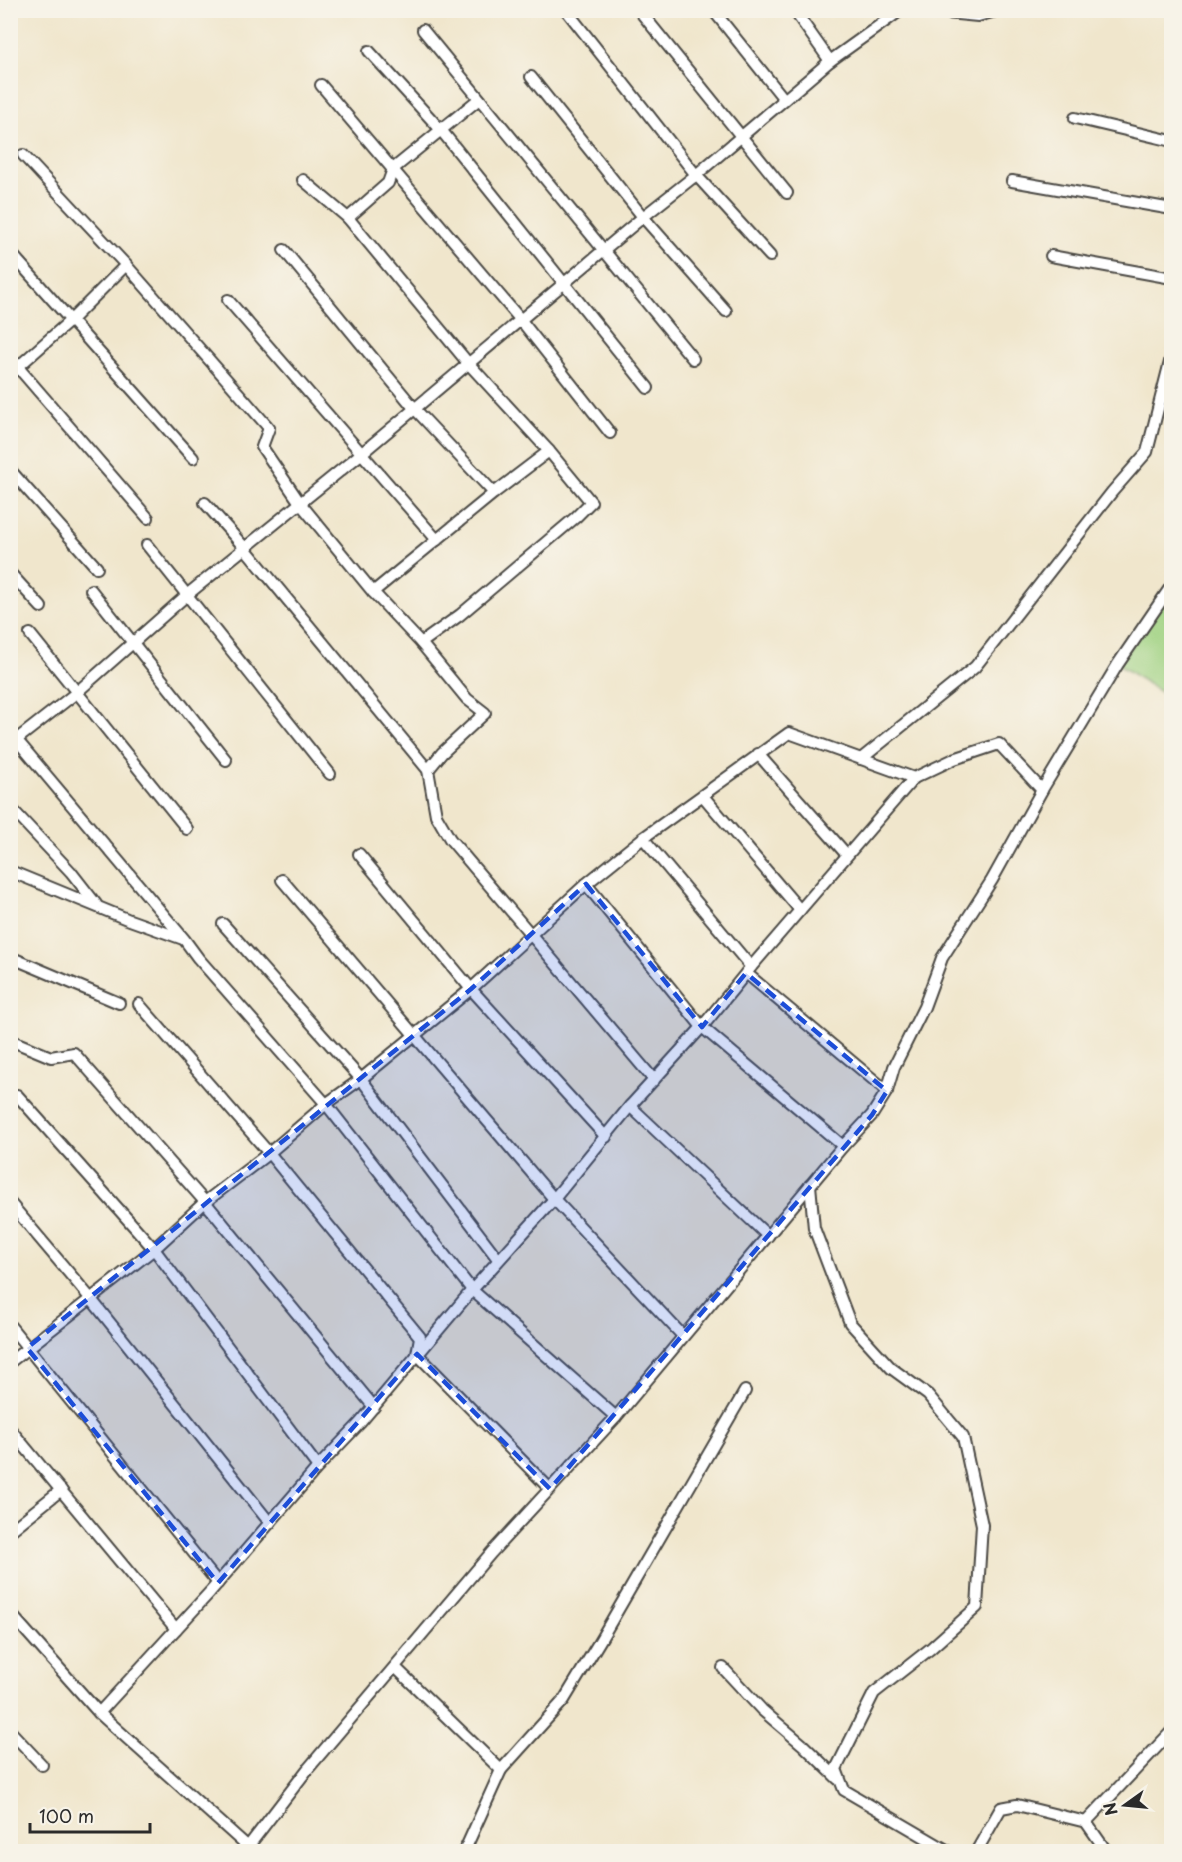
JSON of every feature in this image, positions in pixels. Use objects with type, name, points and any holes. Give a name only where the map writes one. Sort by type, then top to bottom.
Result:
[{"type":"street","points":[[566,10],[696,175],[770,256]]},
{"type":"street","points":[[639,10],[787,193]]},
{"type":"street","points":[[713,10],[784,99]]},
{"type":"street","points":[[794,10],[830,60]]},
{"type":"street","points":[[616,1416],[472,1290],[326,1104],[12,740],[76,693],[188,594],[362,453],[520,319],[696,175],[830,60],[901,10]]},
{"type":"street","points":[[916,10],[978,16],[999,10]]},
{"type":"street","points":[[423,30],[693,359]]},
{"type":"street","points":[[369,51],[441,130],[648,388]]},
{"type":"street","points":[[531,77],[643,217],[726,311]]},
{"type":"street","points":[[321,85],[520,319],[610,433]]},
{"type":"street","points":[[348,218],[388,183],[393,169],[479,99]]},
{"type":"street","points":[[1075,118],[1172,141]]},
{"type":"street","points":[[23,155],[126,265],[269,428],[262,447],[300,503],[373,592],[421,643],[467,699],[485,713],[442,753],[428,770]]},
{"type":"street","points":[[303,180],[348,218],[468,363],[549,451],[591,502],[576,518],[460,615],[421,643]]},
{"type":"street","points":[[1012,181],[1172,209]]},
{"type":"street","points":[[284,250],[414,408],[494,493]]},
{"type":"street","points":[[10,252],[193,458]]},
{"type":"street","points":[[1051,256],[1172,278]]},
{"type":"street","points":[[15,371],[126,265]]},
{"type":"street","points":[[228,300],[438,540]]},
{"type":"street","points":[[861,759],[975,667],[1112,492],[1147,452],[1172,354]]},
{"type":"street","points":[[10,358],[15,371],[148,518]]},
{"type":"street","points":[[373,592],[549,451]]},
{"type":"street","points":[[10,470],[97,568]]},
{"type":"street","points":[[205,503],[428,770],[435,815],[450,839],[654,1080]]},
{"type":"street","points":[[147,545],[330,774]]},
{"type":"street","points":[[10,573],[41,607]]},
{"type":"street","points":[[10,1613],[99,1713],[246,1849],[307,1770],[491,1553],[616,1416],[843,1146],[872,1115],[886,1091],[894,1067],[924,1007],[942,958],[992,880],[1042,790],[1118,664],[1172,585]]},
{"type":"street","points":[[91,591],[226,760]]},
{"type":"street","points":[[30,634],[187,829]]},
{"type":"street","points":[[10,1362],[92,1299],[326,1104],[361,1079],[471,990],[530,933],[586,884],[643,838],[789,733],[914,778]]},
{"type":"street","points":[[99,1713],[374,1407],[498,1259],[554,1199],[630,1106],[702,1027],[748,970],[914,778],[954,759],[999,744],[1042,790]]},
{"type":"street","points":[[758,754],[847,855]]},
{"type":"street","points":[[703,796],[800,910]]},
{"type":"street","points":[[10,807],[70,872],[98,907]]},
{"type":"street","points":[[643,838],[748,970],[886,1091]]},
{"type":"street","points":[[359,854],[471,990],[606,1137]]},
{"type":"street","points":[[10,871],[184,939]]},
{"type":"street","points":[[282,880],[554,1199],[683,1336]]},
{"type":"street","points":[[586,884],[702,1027],[843,1146]]},
{"type":"street","points":[[223,924],[361,1079],[498,1259]]},
{"type":"street","points":[[10,957],[119,1003]]},
{"type":"street","points":[[139,1004],[269,1153],[420,1337],[417,1354]]},
{"type":"street","points":[[10,1040],[51,1057],[74,1053],[206,1202],[374,1407]]},
{"type":"street","points":[[17,1095],[154,1248],[318,1467]]},
{"type":"street","points":[[630,1106],[768,1236]]},
{"type":"street","points":[[810,1185],[814,1228],[850,1323],[891,1368],[928,1395],[963,1437],[982,1525],[977,1607],[930,1649],[874,1693],[836,1769],[844,1790],[950,1851]]},
{"type":"street","points":[[10,1203],[92,1299],[270,1523]]},
{"type":"street","points":[[10,1326],[218,1583]]},
{"type":"street","points":[[417,1354],[550,1489]]},
{"type":"street","points":[[464,1851],[501,1770],[564,1700],[745,1391]]},
{"type":"street","points":[[10,1429],[176,1629]]},
{"type":"street","points":[[10,1531],[61,1490]]},
{"type":"street","points":[[394,1667],[501,1770]]},
{"type":"street","points":[[723,1668],[762,1710],[840,1781]]},
{"type":"street","points":[[10,1731],[42,1765]]},
{"type":"street","points":[[1086,1822],[1172,1731]]},
{"type":"street","points":[[976,1851],[1001,1808],[1017,1805],[1086,1822],[1107,1851]]},
{"type":"highlighted area","points":[[586,884],[702,1027],[746,973],[887,1091],[872,1115],[550,1489],[417,1354],[218,1583],[27,1348],[471,989]]},
{"type":"green space","points":[[1171,590],[1171,699],[1118,664]]},
{"type":"waterway","points":[[1169,1852],[1172,1845]]}]
